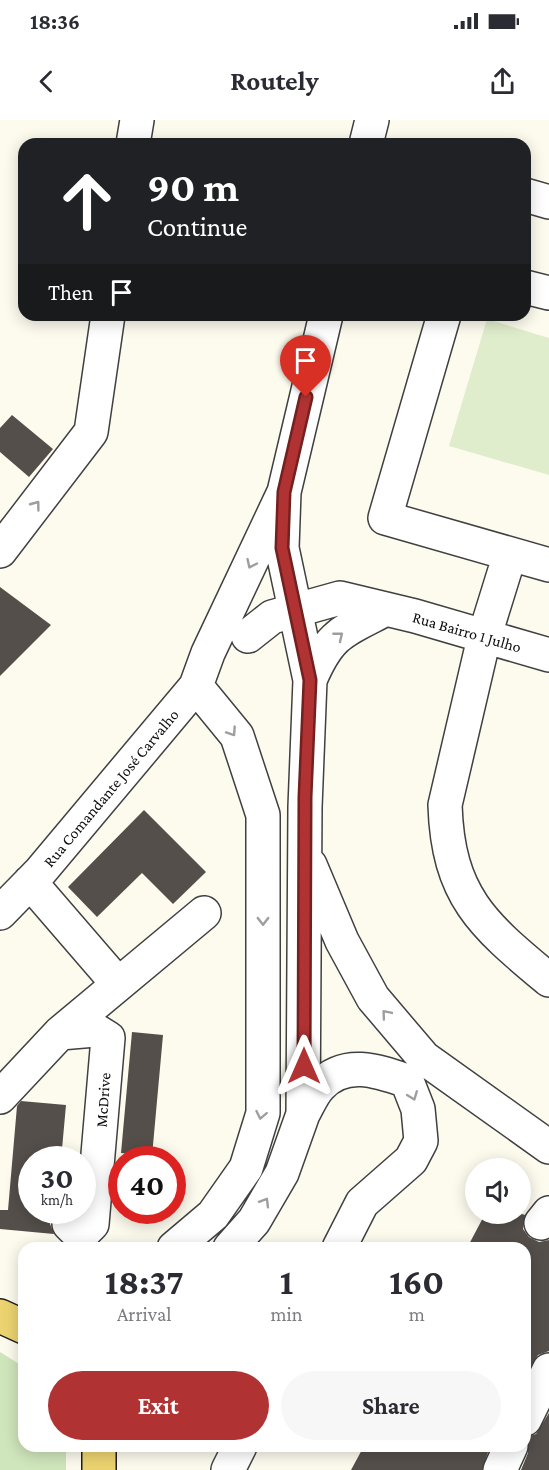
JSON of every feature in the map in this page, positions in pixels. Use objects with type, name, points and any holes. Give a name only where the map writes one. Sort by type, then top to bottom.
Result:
[{"type":"main road","points":[[0,1316],[18,1324]]},
{"type":"main road","points":[[99,1452],[99,1470]]},
{"type":"street","points":[[134,138],[137,120]]},
{"type":"street","points":[[368,138],[372,120]]},
{"type":"street","points":[[531,197],[549,202]]},
{"type":"street","points":[[531,288],[549,293]]},
{"type":"street","points":[[0,551],[91,432],[107,321]]},
{"type":"street","name":"Rua Comandante José Carvalho","points":[[310,680],[282,548],[284,492],[325,321]]},
{"type":"street","points":[[442,321],[385,518],[549,565]]},
{"type":"street","name":"Rua Comandante José Carvalho","points":[[0,913],[30,882],[196,686],[208,653],[284,492]]},
{"type":"street","points":[[282,548],[305,575],[340,598]]},
{"type":"street","points":[[510,554],[484,638],[445,805],[449,846],[465,896],[483,922],[549,980]]},
{"type":"street","points":[[208,653],[248,636],[272,617],[340,598]]},
{"type":"street","name":"Rua Bairro 1 Julho","points":[[340,598],[549,655]]},
{"type":"street","points":[[303,1114],[304,852],[310,680],[322,652],[340,633],[386,609]]},
{"type":"street","points":[[248,636],[273,640],[289,652],[310,680]]},
{"type":"street","points":[[181,1242],[213,1215],[246,1168],[263,1113],[263,815],[237,736],[196,686]]},
{"type":"street","points":[[304,852],[342,941],[373,998],[424,1058],[549,1147]]},
{"type":"street","points":[[30,882],[118,984]]},
{"type":"street","points":[[0,1097],[118,984],[204,913]]},
{"type":"street","name":"McDrive","points":[[70,1032],[95,1030],[108,1038],[96,1178]]},
{"type":"street","name":"McDrive","points":[[70,1032],[88,1037],[93,1054],[77,1146]]},
{"type":"street","points":[[235,1242],[254,1221],[282,1173],[303,1114],[320,1085],[345,1070],[374,1069],[424,1058]]},
{"type":"street","points":[[342,1242],[362,1203],[411,1160],[421,1141],[418,1109],[407,1081],[374,1069]]},
{"type":"street","name":"McDrive","points":[[69,1224],[74,1229],[86,1230],[92,1224]]},
{"type":"street","points":[[0,1316],[18,1317]]},
{"type":"street","points":[[531,1407],[549,1370]]},
{"type":"street","points":[[228,1470],[237,1452]]},
{"type":"street","points":[[500,1470],[509,1452]]},
{"type":"green space","points":[[486,321],[494,321],[549,338],[549,475],[449,446]]},
{"type":"green space","points":[[0,1352],[18,1363],[18,1452],[66,1452],[66,1470],[0,1470]]},
{"type":"building","points":[[12,415],[53,449],[29,477],[0,452],[0,428]]},
{"type":"building","points":[[0,587],[51,625],[0,676]]},
{"type":"building","points":[[144,810],[206,872],[173,904],[142,873],[97,917],[68,887]]},
{"type":"building","points":[[132,1032],[163,1035],[153,1146],[122,1146]]},
{"type":"building","points":[[21,1101],[66,1105],[62,1146],[18,1146],[18,1224],[50,1224],[54,1234],[0,1229],[0,1210],[8,1210],[17,1106]]},
{"type":"building","points":[[480,1224],[524,1224],[523,1229],[529,1237],[539,1242],[549,1240],[549,1351],[538,1355],[531,1366],[531,1242],[470,1242]]},
{"type":"building","points":[[549,1413],[549,1470],[521,1470],[528,1452],[531,1452],[531,1436],[536,1434]]},
{"type":"building","points":[[361,1452],[488,1452],[482,1470],[351,1470]]},
{"type":"route","points":[[304,1066],[305,797],[310,680],[282,548],[284,492],[306,397]]}]
